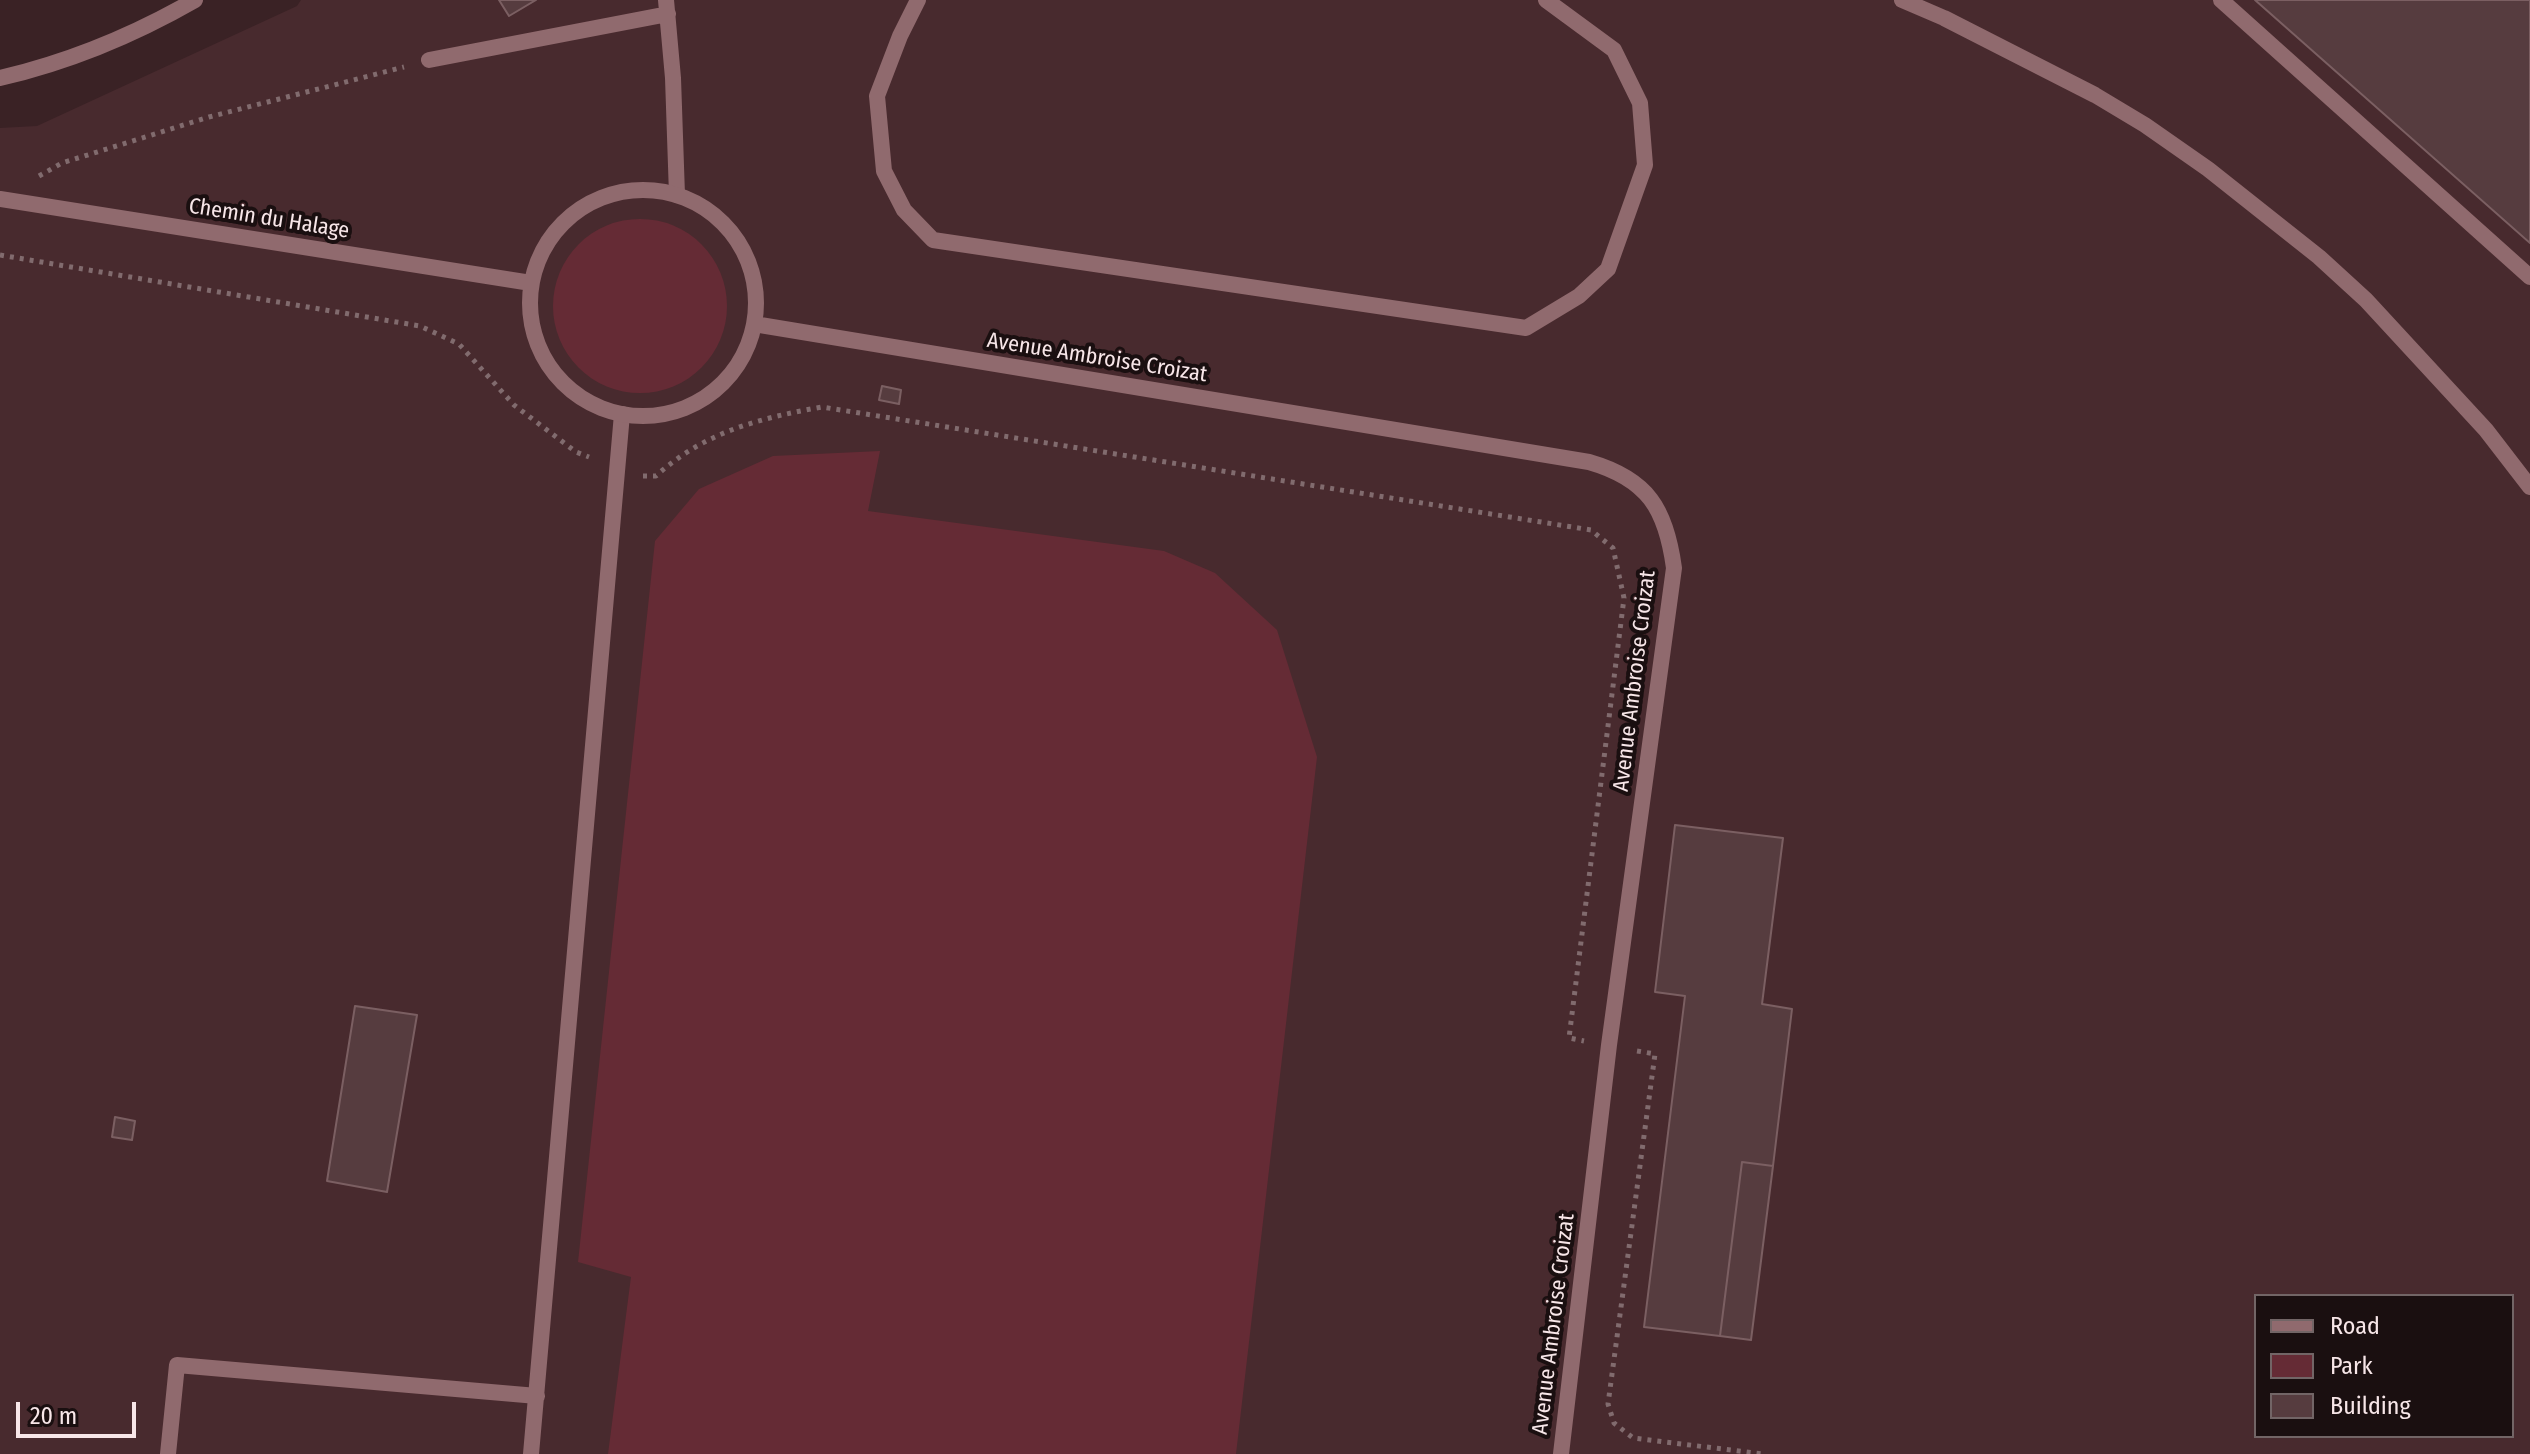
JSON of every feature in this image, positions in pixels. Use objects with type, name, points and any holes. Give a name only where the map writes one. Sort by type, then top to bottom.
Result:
[{"type":"street","points":[[918,0],[900,36],[877,96],[884,171],[904,210],[933,240],[1526,328],[1579,296],[1608,269],[1645,165],[1640,103],[1614,50],[1546,0]]},
{"type":"street","points":[[1902,0],[2095,95],[2208,169],[2319,257],[2366,300],[2476,419],[2530,487]]},
{"type":"street","points":[[2221,0],[2530,277]]},
{"type":"street","points":[[0,78],[84,54],[184,3]]},
{"type":"street","points":[[429,60],[667,7],[675,108],[677,195]]},
{"type":"street","points":[[629,191],[677,195],[716,216],[744,251],[754,279],[756,309],[750,339],[725,381],[685,408],[654,416],[606,410],[578,396],[554,374],[545,360],[530,315],[531,283],[550,239],[571,215],[584,206],[629,191]]},
{"type":"street","name":"Chemin du Halage","points":[[0,199],[531,283]]},
{"type":"street","name":"Avenue Ambroise Croizat","points":[[754,324],[1589,462],[1611,468],[1646,492],[1667,526],[1674,568],[1609,1045],[1561,1454]]},
{"type":"street","points":[[531,1454],[622,414]]},
{"type":"street","points":[[168,1454],[177,1365],[537,1396]]},
{"type":"path","points":[[37,177],[62,163],[209,117],[429,60]]},
{"type":"path","points":[[0,255],[420,326],[459,344],[514,405],[576,452],[633,476],[656,476],[677,457],[763,418],[822,407],[1591,530],[1613,548],[1624,598],[1569,1038],[1655,1054],[1608,1404],[1614,1423],[1633,1438],[1763,1454]]},
{"type":"shaded area","points":[[301,0],[2530,0],[2530,1454],[0,1454],[0,128],[37,126],[297,6]]},
{"type":"green space","points":[[640,219],[673,226],[701,245],[720,273],[727,306],[720,339],[701,367],[673,386],[640,393],[607,386],[579,367],[560,339],[553,306],[560,273],[579,245],[607,226]]},
{"type":"green space","points":[[880,451],[868,511],[1164,551],[1215,573],[1277,630],[1317,757],[1236,1454],[608,1454],[631,1277],[578,1262],[655,541],[699,489],[773,456]]},
{"type":"building","points":[[499,0],[536,0],[509,16]]},
{"type":"building","points":[[2255,0],[2530,0],[2530,243]]},
{"type":"building","points":[[882,386],[901,390],[899,404],[879,400]]},
{"type":"building","points":[[1675,825],[1783,838],[1762,1004],[1792,1009],[1773,1166],[1742,1162],[1720,1336],[1644,1327],[1685,996],[1655,992]]},
{"type":"building","points":[[355,1006],[417,1015],[387,1192],[327,1181]]},
{"type":"building","points":[[115,1117],[135,1121],[132,1140],[112,1137]]},
{"type":"building","points":[[1742,1162],[1773,1166],[1751,1340],[1720,1336]]}]
